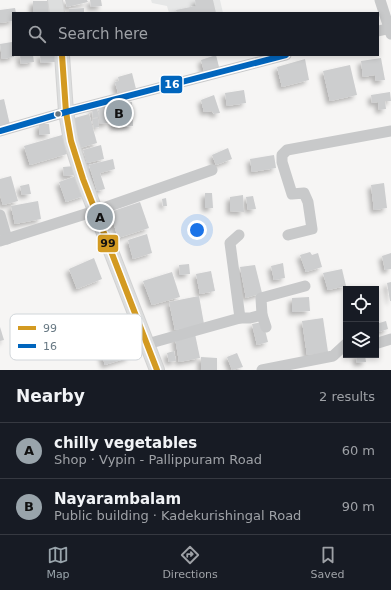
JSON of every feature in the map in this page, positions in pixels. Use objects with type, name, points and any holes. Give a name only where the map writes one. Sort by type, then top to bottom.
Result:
[{"type":"main road","points":[[55,0],[57,12]]},
{"type":"main road","points":[[62,56],[66,112],[71,141],[83,179],[135,314]]},
{"type":"main road","points":[[142,331],[157,370]]},
{"type":"street","points":[[380,0],[387,30]]},
{"type":"street","points":[[0,131],[66,112],[282,56]]},
{"type":"street","points":[[288,235],[312,230],[308,202],[304,193],[292,194],[282,162],[282,155],[287,150],[391,131]]},
{"type":"street","points":[[0,216],[4,240],[95,211],[212,170]]},
{"type":"street","points":[[239,235],[230,243],[240,318]]},
{"type":"street","points":[[266,327],[262,315],[261,298],[305,286]]},
{"type":"street","points":[[147,344],[240,318],[250,318],[262,315]]},
{"type":"street","points":[[379,343],[391,339]]},
{"type":"street","points":[[262,370],[333,356],[343,347]]},
{"type":"shaded area","points":[[151,0],[220,0],[223,12],[169,12],[167,6],[152,3]]},
{"type":"building","points":[[65,0],[87,0],[88,2],[67,7]]},
{"type":"building","points":[[90,0],[101,0],[102,6],[91,7]]},
{"type":"building","points":[[195,0],[213,0],[216,12],[177,12],[176,10],[196,6]]},
{"type":"building","points":[[33,1],[48,1],[49,12],[33,12]]},
{"type":"building","points":[[15,8],[16,12],[12,12],[12,21],[0,23],[0,10]]},
{"type":"building","points":[[84,8],[84,12],[69,12],[69,9]]},
{"type":"building","points":[[12,42],[12,56],[14,57],[2,59],[0,44]]},
{"type":"building","points":[[20,56],[33,56],[34,62],[21,64]]},
{"type":"building","points":[[40,56],[54,56],[55,62],[41,63]]},
{"type":"building","points":[[216,56],[220,71],[205,75],[201,60]]},
{"type":"building","points":[[381,58],[385,80],[376,81],[375,75],[363,77],[361,61]]},
{"type":"building","points":[[305,59],[309,80],[282,87],[277,67]]},
{"type":"building","points":[[350,65],[357,95],[330,101],[323,71]]},
{"type":"building","points":[[132,73],[136,89],[118,93],[115,82],[119,81],[118,77]]},
{"type":"building","points":[[244,90],[246,103],[227,106],[225,93]]},
{"type":"building","points":[[390,92],[391,101],[385,101],[386,109],[379,110],[378,102],[372,103],[371,95]]},
{"type":"building","points":[[214,95],[220,113],[214,114],[212,111],[204,112],[201,100]]},
{"type":"building","points":[[4,99],[10,125],[0,127],[0,100]]},
{"type":"building","points":[[132,102],[133,126],[113,127],[112,103]]},
{"type":"building","points":[[99,107],[108,107],[109,123],[100,124]]},
{"type":"building","points":[[97,108],[99,117],[93,118],[92,109]]},
{"type":"building","points":[[89,114],[97,143],[80,148],[71,119]]},
{"type":"building","points":[[98,118],[99,127],[94,128],[92,119]]},
{"type":"building","points":[[39,124],[49,124],[50,134],[39,135]]},
{"type":"building","points":[[62,135],[67,154],[30,165],[24,146]]},
{"type":"building","points":[[101,145],[104,159],[87,163],[83,150]]},
{"type":"building","points":[[228,148],[232,159],[216,165],[212,155]]},
{"type":"building","points":[[274,155],[276,168],[252,172],[250,159]]},
{"type":"building","points":[[113,159],[115,169],[100,173],[105,189],[97,191],[89,165]]},
{"type":"building","points":[[75,166],[76,175],[64,176],[63,167]]},
{"type":"building","points":[[79,175],[86,195],[66,202],[59,182]]},
{"type":"building","points":[[11,176],[18,201],[3,205],[0,195],[0,179]]},
{"type":"building","points":[[384,183],[387,208],[374,210],[371,185]]},
{"type":"building","points":[[29,184],[31,194],[22,195],[20,186]]},
{"type":"building","points":[[205,193],[212,193],[213,208],[205,208]]},
{"type":"building","points":[[243,195],[244,212],[230,211],[230,197]]},
{"type":"building","points":[[253,196],[256,209],[248,210],[246,197]]},
{"type":"building","points":[[166,198],[167,206],[163,206],[162,199]]},
{"type":"building","points":[[38,201],[41,219],[15,224],[11,206]]},
{"type":"building","points":[[140,202],[149,228],[118,238],[110,212]]},
{"type":"building","points":[[147,234],[152,253],[133,259],[128,240]]},
{"type":"building","points":[[310,252],[312,255],[318,253],[322,267],[306,272],[300,255]]},
{"type":"building","points":[[391,253],[391,269],[385,270],[382,256]]},
{"type":"building","points":[[94,258],[102,279],[77,289],[69,269]]},
{"type":"building","points":[[283,263],[285,278],[274,280],[271,266]]},
{"type":"building","points":[[189,264],[190,274],[180,275],[179,265]]},
{"type":"building","points":[[255,265],[262,293],[246,298],[240,267]]},
{"type":"building","points":[[342,269],[346,286],[328,290],[323,273]]},
{"type":"building","points":[[211,271],[215,291],[200,294],[196,274]]},
{"type":"building","points":[[172,272],[180,297],[152,305],[143,281]]},
{"type":"building","points":[[391,282],[391,301],[390,301],[387,283]]},
{"type":"building","points":[[199,296],[204,324],[175,330],[169,302]]},
{"type":"building","points":[[309,297],[310,311],[292,312],[292,298]]},
{"type":"building","points":[[323,318],[328,352],[307,355],[302,321]]},
{"type":"building","points":[[386,321],[388,329],[379,332],[379,323]]},
{"type":"building","points":[[263,322],[268,342],[257,345],[252,324]]},
{"type":"building","points":[[0,327],[4,340],[0,341]]},
{"type":"building","points":[[195,334],[200,358],[179,362],[175,337]]},
{"type":"building","points":[[174,351],[176,361],[169,362],[167,353]]},
{"type":"building","points":[[237,353],[243,367],[232,370],[227,357]]},
{"type":"building","points":[[201,357],[217,358],[217,370],[201,370]]},
{"type":"building","points":[[356,358],[365,358],[366,362],[357,363]]},
{"type":"building","points":[[103,360],[121,360],[105,365]]},
{"type":"transit line","name":"99","points":[[62,56],[66,112],[71,141],[83,179],[135,314]]},
{"type":"transit line","name":"16","points":[[0,131],[66,112],[282,56]]},
{"type":"transit line","name":"99","points":[[142,331],[157,370]]},
{"type":"place","name":"Nayarambalam","points":[[119,113]]},
{"type":"place","name":"chilly vegetables","points":[[100,217]]}]
